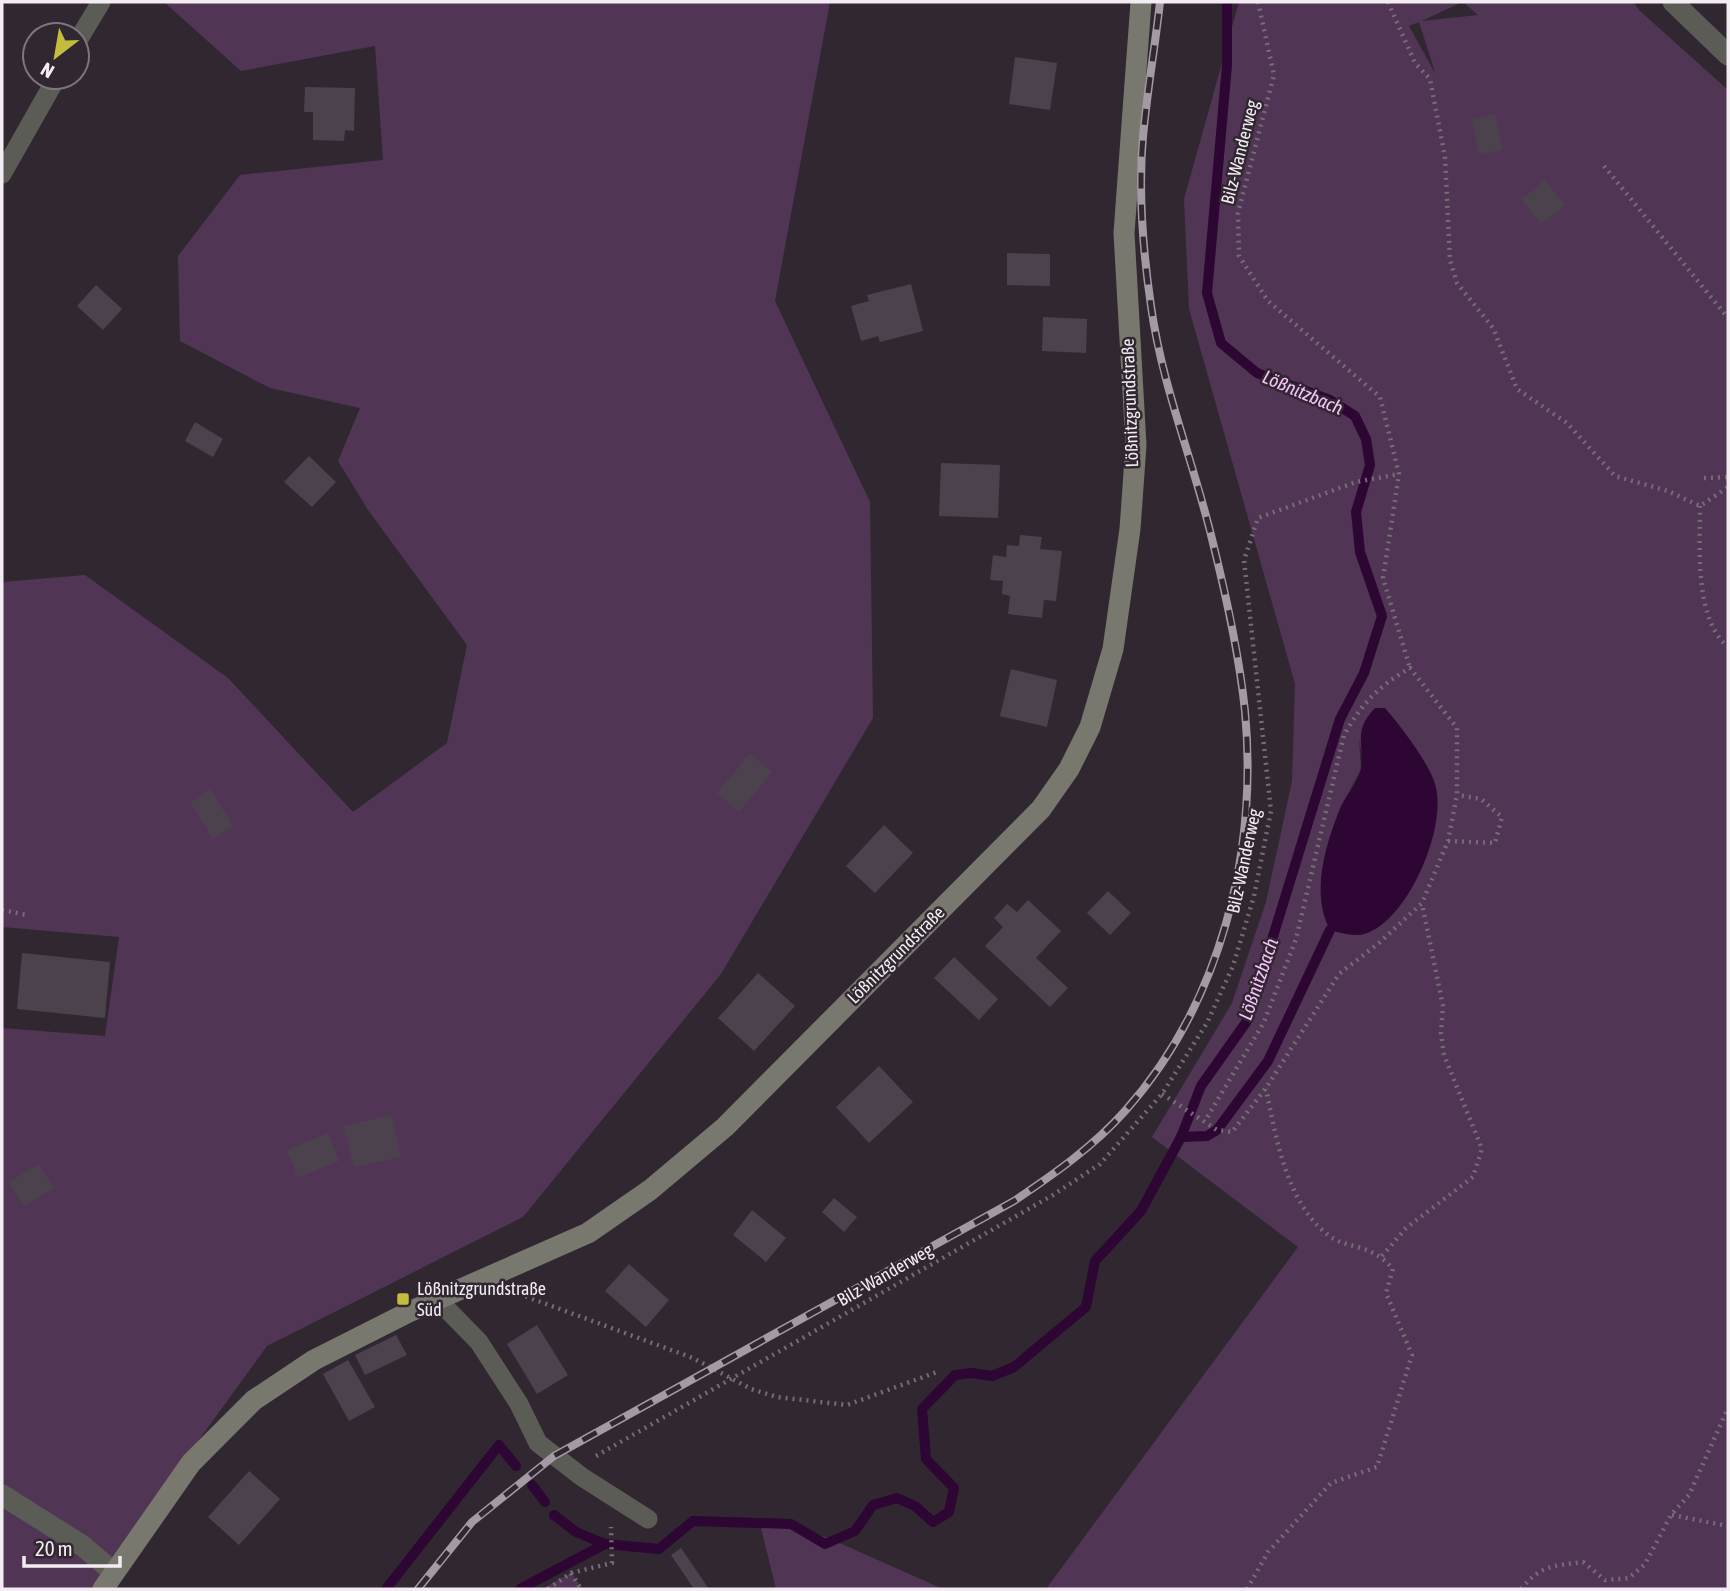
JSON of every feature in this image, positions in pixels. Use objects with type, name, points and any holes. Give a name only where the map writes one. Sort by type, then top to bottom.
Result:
[{"type":"street","name":"Lößnitzgrundstraße","points":[[108,1581],[191,1463],[254,1400],[314,1360],[437,1299],[587,1233],[672,1172],[725,1127],[1041,809],[1069,769],[1090,727],[1113,649],[1130,529],[1136,445],[1124,233],[1141,2]]},
{"type":"street","points":[[1673,2],[1728,55]]},
{"type":"street","points":[[2,1495],[83,1546],[108,1581]]},
{"type":"lane","points":[[90,21],[101,2]]},
{"type":"lane","points":[[2,174],[49,91]]},
{"type":"lane","points":[[437,1299],[479,1342],[519,1404],[538,1443],[572,1470],[648,1519]]},
{"type":"path","name":"Bilz-Wanderweg","points":[[572,1470],[1062,1189],[1100,1164],[1162,1094],[1207,1023],[1233,965],[1254,896],[1271,811],[1244,559],[1258,518],[1356,482],[1399,474],[1380,397],[1268,301],[1239,256],[1238,213],[1274,75],[1258,2]]},
{"type":"path","points":[[1388,2],[1415,63],[1430,79],[1445,157],[1450,260],[1457,283],[1493,328],[1517,390],[1567,423],[1615,476],[1668,491],[1700,506]]},
{"type":"path","points":[[1604,166],[1728,318]]},
{"type":"path","points":[[1162,1094],[1217,1130],[1232,1132],[1266,1088],[1339,974],[1380,943],[1422,903],[1448,841],[1457,795],[1458,728],[1410,668],[1383,578],[1399,474]]},
{"type":"path","points":[[1704,478],[1728,477]]},
{"type":"path","points":[[1700,506],[1728,487]]},
{"type":"path","points":[[1700,506],[1702,585],[1714,632],[1728,647]]},
{"type":"path","points":[[1205,1121],[1264,1022],[1296,939],[1345,735],[1357,712],[1383,683],[1410,668]]},
{"type":"path","points":[[1448,841],[1495,843],[1502,817],[1480,799],[1457,795]]},
{"type":"path","points":[[1382,1256],[1406,1227],[1473,1177],[1482,1149],[1444,1055],[1441,1033],[1443,1006],[1422,903]]},
{"type":"path","points":[[2,910],[27,915]]},
{"type":"path","points":[[1247,1589],[1268,1552],[1331,1483],[1377,1466],[1412,1355],[1385,1293],[1393,1269],[1382,1256],[1329,1236],[1302,1204],[1278,1145],[1266,1088]]},
{"type":"path","points":[[509,1290],[693,1358],[732,1379],[776,1397],[847,1405],[937,1372]]},
{"type":"path","points":[[1521,1589],[1535,1573],[1551,1566],[1583,1562],[1605,1580],[1629,1577],[1645,1564],[1671,1515],[1689,1495],[1728,1408]]},
{"type":"path","points":[[1671,1515],[1728,1526]]},
{"type":"path","points":[[548,1589],[571,1573],[612,1563],[612,1531]]},
{"type":"path","points":[[571,1573],[580,1589]]},
{"type":"shaded area","points":[[164,2],[830,2],[775,301],[870,502],[873,718],[721,974],[523,1217],[267,1346],[91,1589],[2,1589],[2,1028],[105,1036],[119,937],[2,927],[2,582],[85,575],[228,678],[353,812],[447,743],[467,645],[368,510],[338,461],[360,408],[270,388],[180,341],[178,256],[240,175],[383,160],[375,46],[241,71]]},
{"type":"shaded area","points":[[1239,2],[1462,2],[1422,21],[1478,15],[1463,2],[1633,2],[1728,90],[1728,1589],[1046,1589],[1298,1247],[1152,1137],[1232,1003],[1266,902],[1292,781],[1295,684],[1189,309],[1184,199]],"holes":[[[1419,22],[1435,72],[1435,73],[1409,26]],[[1359,738],[1390,920],[1341,807],[1361,769]]]},
{"type":"shaded area","points":[[1375,708],[1385,708],[1406,734],[1432,775],[1438,802],[1436,823],[1422,869],[1397,909],[1383,924],[1367,933],[1344,934],[1330,930],[1324,916],[1321,900],[1322,868],[1335,820],[1360,773],[1362,730]]},
{"type":"shaded area","points":[[759,1520],[826,1537],[943,1589],[776,1589]]},
{"type":"shaded area","points":[[571,1573],[583,1589],[542,1589]]},
{"type":"building","points":[[1015,57],[1057,63],[1050,110],[1009,104]]},
{"type":"building","points":[[305,87],[355,88],[354,131],[345,130],[344,141],[313,140],[313,112],[304,112]]},
{"type":"building","points":[[1495,114],[1502,150],[1479,155],[1472,119]]},
{"type":"building","points":[[1545,180],[1565,205],[1541,224],[1521,199]]},
{"type":"building","points":[[1007,253],[1050,254],[1050,286],[1007,285]]},
{"type":"building","points":[[911,284],[923,331],[880,342],[878,336],[861,341],[851,306],[869,301],[867,295]]},
{"type":"building","points":[[96,285],[122,309],[103,330],[77,306]]},
{"type":"building","points":[[1043,317],[1087,319],[1086,353],[1042,351]]},
{"type":"building","points":[[195,422],[223,439],[213,457],[185,441]]},
{"type":"building","points":[[309,456],[336,482],[312,507],[284,482]]},
{"type":"building","points":[[941,463],[1000,465],[998,518],[939,516]]},
{"type":"building","points":[[1020,535],[1042,537],[1040,549],[1062,551],[1056,601],[1044,600],[1042,618],[1008,614],[1010,596],[1002,594],[1003,581],[990,580],[993,555],[1006,557],[1007,545],[1019,546]]},
{"type":"building","points":[[1011,669],[1057,680],[1047,727],[1000,716]]},
{"type":"building","points":[[750,753],[772,772],[739,812],[717,793]]},
{"type":"building","points":[[210,789],[233,826],[213,839],[190,802]]},
{"type":"building","points":[[884,825],[913,853],[875,893],[846,866]]},
{"type":"building","points":[[1108,891],[1131,913],[1110,935],[1087,913]]},
{"type":"building","points":[[1028,900],[1061,931],[1036,958],[1068,988],[1050,1007],[985,946],[1003,927],[994,918],[1007,904],[1017,912]]},
{"type":"building","points":[[22,953],[110,962],[105,1018],[17,1009]]},
{"type":"building","points":[[954,957],[998,999],[979,1020],[934,978]]},
{"type":"building","points":[[758,973],[795,1006],[754,1051],[718,1018]]},
{"type":"building","points":[[879,1066],[913,1102],[869,1143],[836,1107]]},
{"type":"building","points":[[391,1115],[401,1157],[354,1167],[344,1126]]},
{"type":"building","points":[[328,1133],[339,1161],[298,1178],[287,1150]]},
{"type":"building","points":[[39,1164],[54,1188],[24,1206],[9,1182]]},
{"type":"building","points":[[834,1198],[857,1217],[844,1232],[822,1212]]},
{"type":"building","points":[[752,1210],[786,1238],[766,1262],[733,1235]]},
{"type":"building","points":[[629,1264],[669,1300],[646,1327],[605,1291]]},
{"type":"building","points":[[537,1325],[568,1375],[537,1394],[507,1344]]},
{"type":"building","points":[[396,1335],[407,1355],[365,1375],[355,1355]]},
{"type":"building","points":[[348,1360],[375,1407],[349,1421],[323,1374]]},
{"type":"building","points":[[249,1471],[280,1499],[239,1545],[208,1517]]},
{"type":"building","points":[[681,1548],[709,1589],[694,1589],[671,1555]]},
{"type":"waterway","name":"Lößnitzbach","points":[[520,1589],[605,1544],[659,1549],[693,1521],[791,1524],[825,1544],[855,1531],[873,1505],[897,1498],[915,1506],[933,1522],[949,1512],[954,1488],[926,1459],[922,1409],[955,1375],[972,1373],[992,1376],[1014,1367],[1086,1307],[1095,1261],[1141,1211],[1181,1137],[1201,1086],[1247,1021],[1340,719],[1364,673],[1382,616],[1360,552],[1356,512],[1370,465],[1366,439],[1355,416],[1330,400],[1257,373],[1221,343],[1207,293],[1227,65],[1227,2]]},
{"type":"waterway","points":[[1181,1137],[1207,1136],[1217,1130],[1268,1061],[1330,930]]},
{"type":"waterway","points":[[386,1589],[499,1445],[516,1466]]},
{"type":"waterway","points":[[532,1485],[545,1502]]},
{"type":"waterway","points":[[554,1515],[576,1532],[605,1544]]},
{"type":"railway","points":[[418,1589],[472,1522],[554,1456],[1014,1201],[1058,1170],[1100,1136],[1125,1111],[1158,1069],[1186,1023],[1209,974],[1226,924],[1238,871],[1248,765],[1245,711],[1232,624],[1204,510],[1162,365],[1146,264],[1141,200],[1142,158],[1160,2]]},
{"type":"place","name":"Lößnitzgrundstraße Süd","points":[[403,1299]]}]
